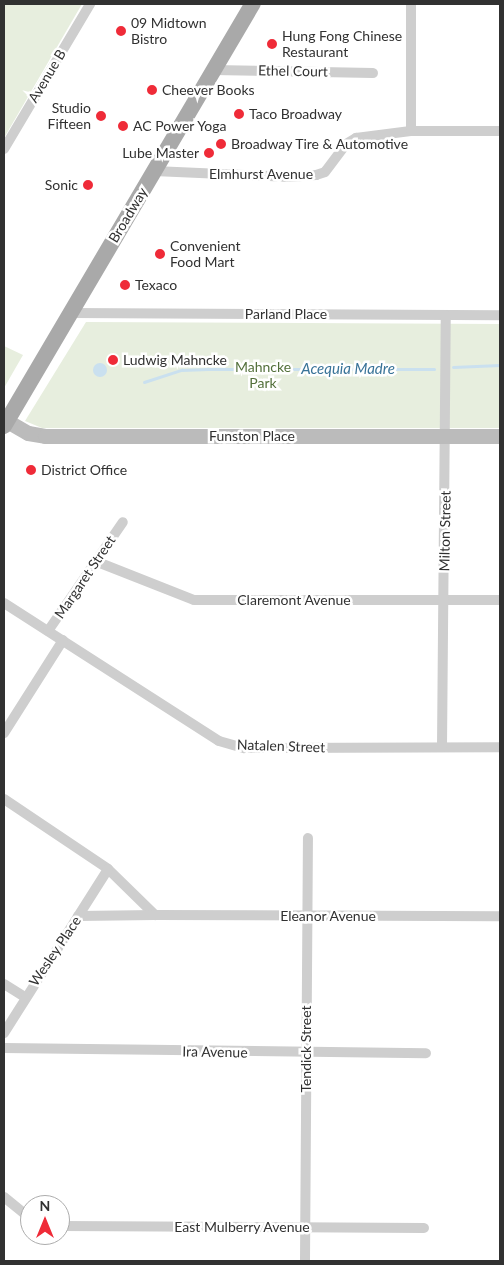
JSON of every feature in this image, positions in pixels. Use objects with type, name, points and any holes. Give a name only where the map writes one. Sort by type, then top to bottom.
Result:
[{"type":"main road","name":"Broadway","points":[[5,422],[253,4]]},
{"type":"street","name":"Avenue B","points":[[4,149],[90,4]]},
{"type":"street","points":[[411,4],[411,130]]},
{"type":"street","name":"Ethel Court","points":[[213,70],[373,73]]},
{"type":"street","name":"Elmhurst Avenue","points":[[154,171],[289,177],[316,175],[325,172],[346,144],[356,138],[411,130],[500,131]]},
{"type":"street","name":"Parland Place","points":[[71,313],[500,315]]},
{"type":"street","name":"Milton Street","points":[[442,747],[446,315]]},
{"type":"street","name":"Funston Place","points":[[5,422],[28,433],[45,436],[500,436]]},
{"type":"street","name":"Margaret Street","points":[[48,631],[123,522]]},
{"type":"street","name":"Claremont Avenue","points":[[95,561],[194,600],[500,600]]},
{"type":"street","points":[[4,602],[48,631]]},
{"type":"street","name":"Natalen Street","points":[[48,631],[219,741],[244,748],[500,747]]},
{"type":"street","name":"Margaret Street","points":[[4,733],[62,640]]},
{"type":"street","points":[[4,799],[108,869],[155,915]]},
{"type":"street","name":"Tendick Street","points":[[305,1261],[308,838]]},
{"type":"street","name":"Wesley Place","points":[[4,1033],[25,997],[108,869]]},
{"type":"street","name":"Eleanor Avenue","points":[[78,916],[500,916]]},
{"type":"street","points":[[4,984],[25,997]]},
{"type":"street","name":"Ira Avenue","points":[[4,1048],[426,1053]]},
{"type":"street","points":[[4,1197],[20,1210]]},
{"type":"street","name":"East Mulberry Avenue","points":[[70,1226],[424,1228]]},
{"type":"green space","points":[[4,4],[82,4],[4,138]]},
{"type":"green space","name":"Mahncke Park","points":[[86,322],[500,324],[500,428],[42,428],[25,421]]},
{"type":"green space","points":[[4,346],[23,355],[4,388]]},
{"type":"water","points":[[97,363],[103,363],[107,370],[103,377],[97,377],[93,373],[93,367]]},
{"type":"waterway","name":"Acequia Madre","points":[[453,367],[500,365]]},
{"type":"waterway","name":"Acequia Madre","points":[[144,382],[182,370],[434,369]]},
{"type":"place","name":"09 Midtown Bistro","points":[[121,31]]},
{"type":"place","name":"Hung Fong Chinese Restaurant","points":[[272,44]]},
{"type":"place","name":"Cheever Books","points":[[152,90]]},
{"type":"place","name":"Taco Broadway","points":[[239,114]]},
{"type":"place","name":"Studio Fifteen","points":[[101,116]]},
{"type":"place","name":"AC Power Yoga","points":[[123,126]]},
{"type":"place","name":"Broadway Tire & Automotive","points":[[221,144]]},
{"type":"place","name":"Lube Master","points":[[209,153]]},
{"type":"place","name":"Sonic","points":[[88,185]]},
{"type":"place","name":"Convenient Food Mart","points":[[160,254]]},
{"type":"place","name":"Texaco","points":[[125,285]]},
{"type":"place","name":"Ludwig Mahncke","points":[[113,360]]},
{"type":"place","name":"District Office","points":[[31,470]]}]
